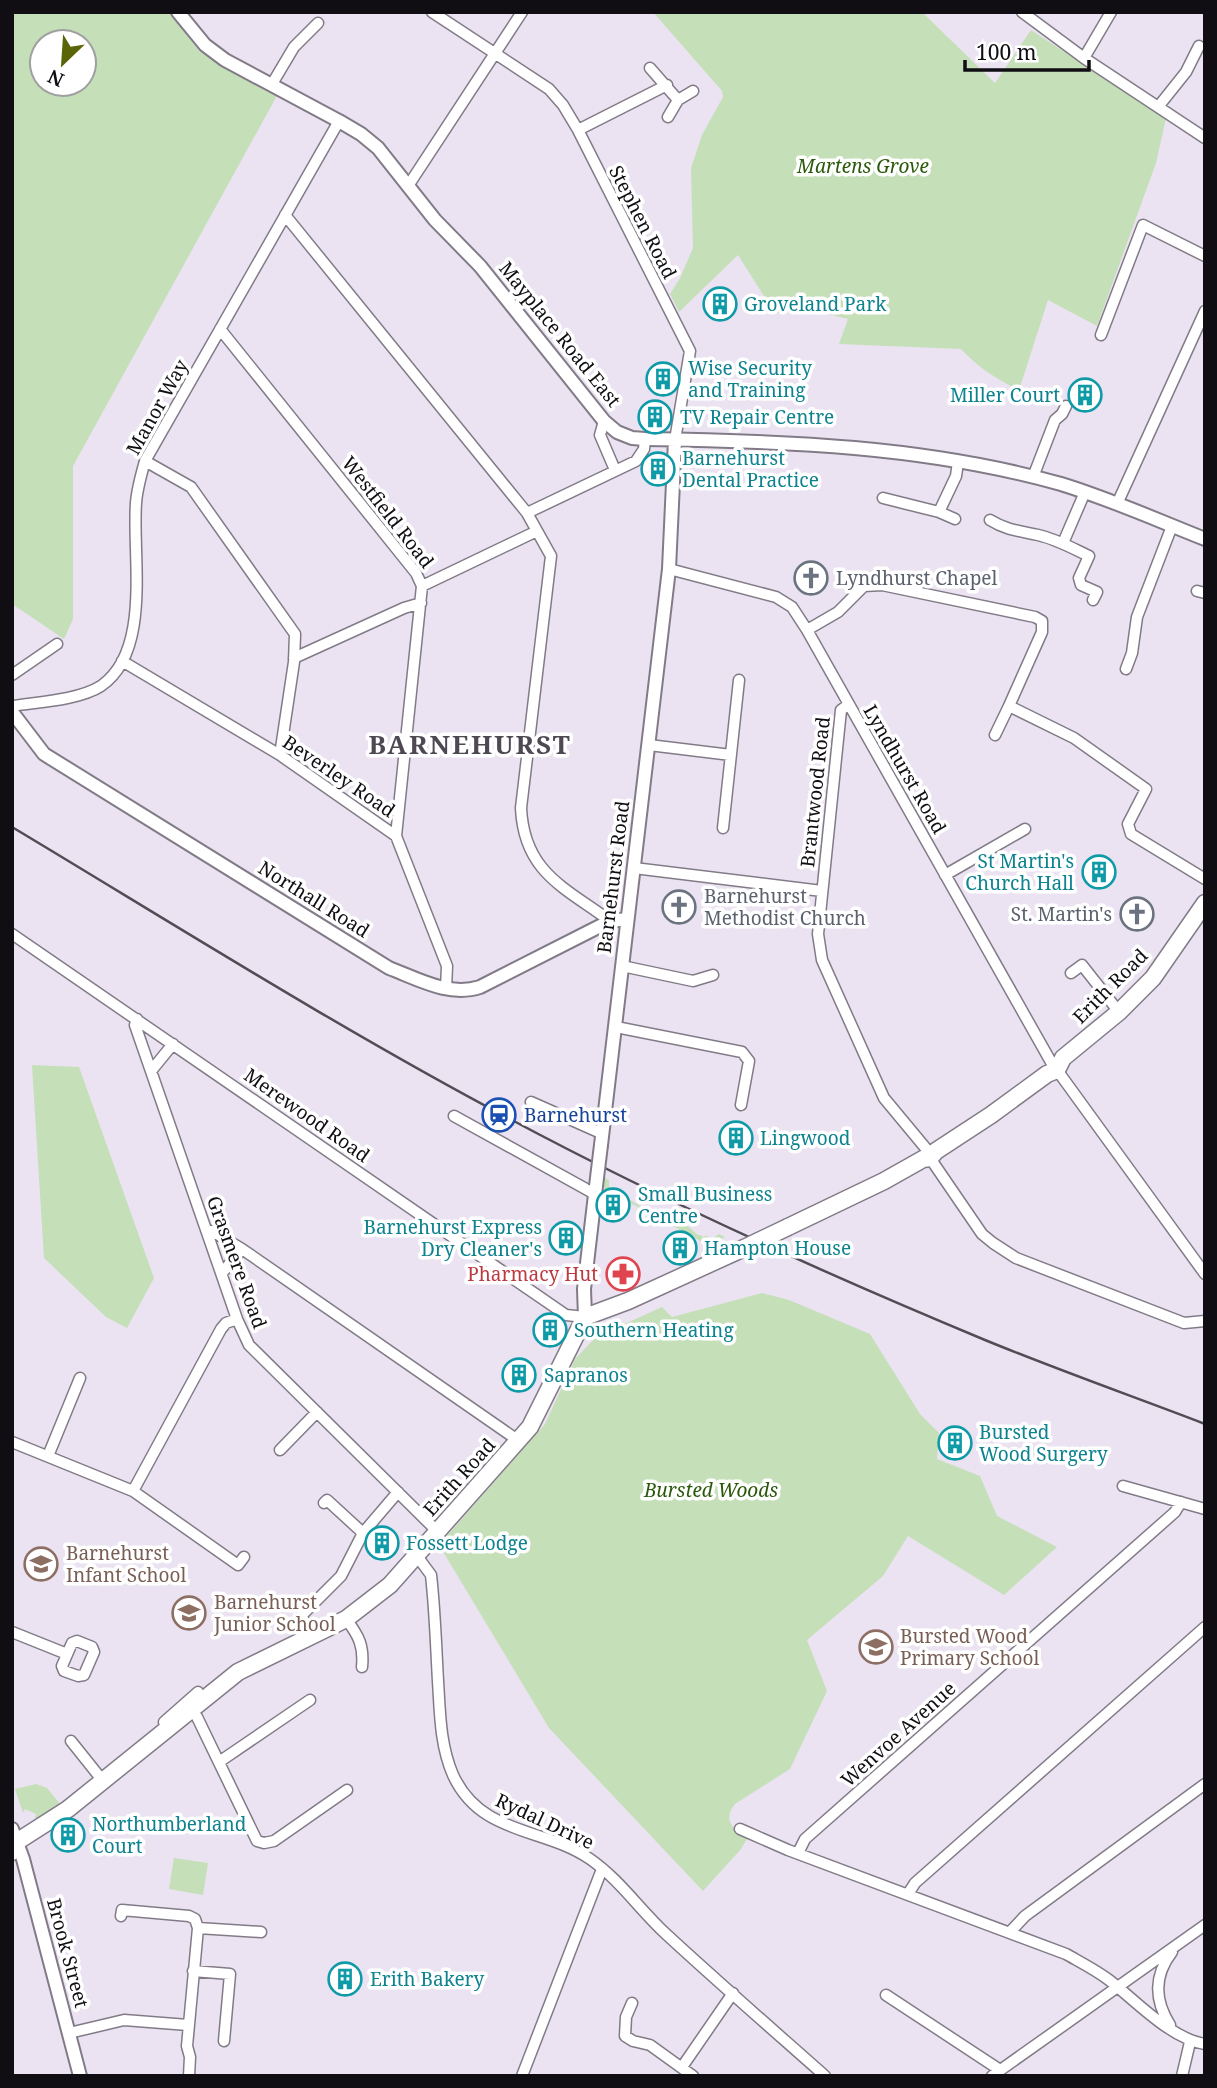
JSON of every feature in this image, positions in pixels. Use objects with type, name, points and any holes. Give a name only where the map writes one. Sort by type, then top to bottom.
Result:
[{"type":"main road","name":"Erith Road","points":[[14,1840],[68,1809],[238,1672],[346,1619],[390,1585],[519,1441],[540,1411],[585,1317],[628,1301],[742,1249],[884,1181],[929,1155],[1054,1066],[1119,1012],[1153,978],[1205,903]]},
{"type":"street","name":"Stephen Road","points":[[432,12],[549,89],[563,105],[578,130],[690,351],[675,440]]},
{"type":"street","points":[[408,186],[523,12]]},
{"type":"street","points":[[1022,12],[1084,58],[1205,138]]},
{"type":"street","points":[[1084,58],[1111,12]]},
{"type":"street","name":"Mayplace Road East","points":[[179,13],[205,45],[225,60],[339,121],[379,149],[435,220],[480,266],[604,421],[617,432],[632,438],[823,445],[958,461],[1033,477],[1085,492],[1204,536]]},
{"type":"street","points":[[272,84],[294,47],[318,23]]},
{"type":"street","points":[[1158,107],[1186,72],[1199,46]]},
{"type":"street","points":[[650,68],[678,100]]},
{"type":"street","points":[[578,130],[667,85]]},
{"type":"street","points":[[668,117],[678,100],[693,91]]},
{"type":"street","name":"Manor Way","points":[[12,706],[83,694],[100,686],[122,661],[132,630],[135,605],[136,502],[145,461],[339,121]]},
{"type":"street","points":[[285,215],[527,513],[551,556],[521,821],[537,861],[552,880],[610,921]]},
{"type":"street","points":[[1101,335],[1143,225],[1205,256]]},
{"type":"street","points":[[1117,504],[1205,311]]},
{"type":"street","name":"Westfield Road","points":[[220,329],[416,573],[422,586],[396,836]]},
{"type":"street","points":[[1033,477],[1055,420],[1066,406]]},
{"type":"street","points":[[604,421],[600,435],[615,470]]},
{"type":"street","points":[[527,513],[636,461],[644,449],[645,439]]},
{"type":"street","name":"Barnehurst Road","points":[[585,1317],[584,1289],[595,1190],[669,569],[675,440]]},
{"type":"street","points":[[145,461],[191,487],[295,634],[294,658],[279,755]]},
{"type":"street","points":[[939,512],[956,476],[958,461]]},
{"type":"street","points":[[1063,543],[1085,492]]},
{"type":"street","points":[[883,498],[939,512],[955,519]]},
{"type":"street","points":[[990,520],[1004,528],[1063,543],[1089,556],[1079,578],[1081,585],[1097,592],[1093,600]]},
{"type":"street","points":[[1126,669],[1132,653],[1136,617],[1172,526]]},
{"type":"street","points":[[422,586],[537,531]]},
{"type":"street","name":"Lyndhurst Road","points":[[669,569],[776,597],[792,607],[1054,1066],[1205,1274]]},
{"type":"street","points":[[807,630],[838,612],[864,586],[882,585],[1035,617],[1042,621],[1042,632],[995,734]]},
{"type":"street","points":[[294,658],[404,608],[421,603]]},
{"type":"street","points":[[12,676],[57,644]]},
{"type":"street","name":"Beverley Road","points":[[122,661],[279,755],[396,836],[446,966],[446,989]]},
{"type":"street","points":[[723,828],[739,680]]},
{"type":"street","name":"Brantwood Road","points":[[848,705],[841,710],[818,934],[822,960],[884,1098],[929,1155],[982,1234],[1016,1258],[1184,1323],[1205,1321]]},
{"type":"street","points":[[1009,706],[1074,738],[1146,789],[1128,824],[1131,834],[1205,878]]},
{"type":"street","name":"Northall Road","points":[[12,712],[44,754],[389,968],[446,989],[460,991],[480,987],[610,921],[627,919]]},
{"type":"street","points":[[649,745],[731,755]]},
{"type":"street","points":[[945,876],[1026,829]]},
{"type":"street","points":[[634,868],[821,891]]},
{"type":"street","name":"Merewood Road","points":[[12,934],[566,1315],[585,1317]]},
{"type":"street","points":[[1071,973],[1082,965],[1119,1012]]},
{"type":"street","points":[[622,966],[693,981],[713,975]]},
{"type":"street","name":"Grasmere Road","points":[[137,1019],[135,1025],[237,1319],[249,1345],[438,1532]]},
{"type":"street","points":[[616,1027],[743,1052],[749,1061],[741,1105]]},
{"type":"street","points":[[151,1071],[173,1044]]},
{"type":"street","points":[[531,1102],[602,1140]]},
{"type":"street","points":[[454,1116],[595,1190]]},
{"type":"street","points":[[207,1231],[212,1231],[242,1249],[519,1441]]},
{"type":"street","points":[[222,1273],[242,1249]]},
{"type":"street","points":[[133,1491],[222,1329],[226,1323],[237,1319]]},
{"type":"street","points":[[48,1456],[80,1378]]},
{"type":"street","points":[[280,1450],[317,1412]]},
{"type":"street","points":[[12,1442],[133,1491],[238,1565],[244,1557]]},
{"type":"street","points":[[1123,1486],[1205,1509]]},
{"type":"street","points":[[301,1620],[341,1576],[363,1533],[398,1492]]},
{"type":"street","points":[[324,1503],[327,1500],[363,1533]]},
{"type":"street","name":"Wenvoe Avenue","points":[[798,1853],[805,1839],[1175,1512],[1181,1502]]},
{"type":"street","name":"Rydal Drive","points":[[417,1556],[431,1575],[440,1725],[445,1751],[454,1777],[471,1800],[486,1815],[511,1828],[558,1843],[589,1858],[664,1932],[825,2076]]},
{"type":"street","points":[[346,1619],[360,1637],[364,1651],[362,1667]]},
{"type":"street","points":[[908,1894],[915,1883],[1205,1627]]},
{"type":"street","points":[[12,1632],[67,1654]]},
{"type":"street","points":[[164,1733],[164,1722],[198,1692]]},
{"type":"street","points":[[219,1762],[310,1700]]},
{"type":"street","points":[[191,1710],[197,1717],[257,1841],[274,1841],[347,1790]]},
{"type":"street","points":[[71,1741],[103,1781]]},
{"type":"street","points":[[1010,1932],[1025,1916],[1205,1784]]},
{"type":"street","points":[[740,1829],[1066,1954],[1108,1979],[1190,2042],[1205,2044]]},
{"type":"street","name":"Brook Street","points":[[14,1840],[80,2076]]},
{"type":"street","points":[[522,2076],[602,1869]]},
{"type":"street","points":[[121,1916],[122,1910],[189,1916],[195,1919],[198,1928],[188,2025],[189,2076]]},
{"type":"street","points":[[886,1995],[996,2073],[1205,1925]]},
{"type":"street","points":[[198,1928],[261,1933]]},
{"type":"street","points":[[1174,2031],[1161,2008],[1157,1990],[1163,1965],[1176,1945]]},
{"type":"street","points":[[193,1970],[230,1974],[224,2041]]},
{"type":"street","points":[[682,2067],[733,1993]]},
{"type":"street","points":[[632,2003],[626,2017],[625,2036],[650,2045],[693,2076]]},
{"type":"street","points":[[69,2033],[124,2020],[188,2025]]},
{"type":"street","points":[[1182,2076],[1190,2042]]},
{"type":"green space","points":[[12,12],[170,12],[200,52],[279,92],[73,466],[73,619],[64,639],[12,604]]},
{"type":"green space","name":"Martens Grove","points":[[653,12],[922,12],[995,83],[1031,30],[1166,118],[1156,163],[1097,326],[1048,300],[1019,390],[988,372],[961,349],[839,344],[848,319],[790,304],[784,313],[763,313],[763,303],[767,301],[738,255],[679,312],[670,294],[693,248],[691,168],[702,135],[723,97],[722,91]]},
{"type":"green space","points":[[32,1065],[79,1067],[154,1278],[127,1328],[106,1317],[44,1258]]},
{"type":"green space","points":[[603,1177],[609,1180],[609,1187],[658,1217],[685,1224],[698,1235],[702,1235],[701,1237],[712,1239],[719,1234],[725,1237],[708,1245],[601,1187]]},
{"type":"green space","name":"Bursted Woods","points":[[762,1293],[789,1300],[870,1334],[920,1414],[939,1433],[937,1459],[980,1476],[997,1516],[1057,1547],[1004,1595],[908,1536],[883,1576],[807,1640],[827,1691],[790,1769],[735,1804],[731,1810],[731,1824],[748,1837],[741,1849],[703,1891],[549,1728],[439,1545],[545,1424],[575,1359],[596,1337],[662,1307],[672,1317]]},
{"type":"green space","points":[[36,1784],[47,1788],[61,1805],[41,1818],[35,1818],[36,1814],[25,1809],[23,1813],[15,1789]]},
{"type":"green space","points":[[174,1858],[208,1863],[203,1895],[169,1889]]},
{"type":"railway","points":[[12,827],[384,1049],[568,1150],[805,1263],[925,1315],[1205,1424]]},
{"type":"place","name":"Groveland Park","points":[[720,304]]},
{"type":"place","name":"Wise Security and Training","points":[[663,379]]},
{"type":"place","name":"Miller Court","points":[[1085,395]]},
{"type":"place","name":"TV Repair Centre","points":[[655,417]]},
{"type":"place","name":"Barnehurst Dental Practice","points":[[658,469]]},
{"type":"place","name":"Lyndhurst Chapel","points":[[811,578]]},
{"type":"place","name":"St Martin's Church Hall","points":[[1099,872]]},
{"type":"place","name":"Barnehurst Methodist Church","points":[[679,907]]},
{"type":"place","name":"St. Martin's","points":[[1137,914]]},
{"type":"place","name":"Barnehurst","points":[[499,1115]]},
{"type":"place","name":"Lingwood","points":[[736,1138]]},
{"type":"place","name":"Small Business Centre","points":[[613,1205]]},
{"type":"place","name":"Barnehurst Express Dry Cleaner's","points":[[566,1238]]},
{"type":"place","name":"Hampton House","points":[[680,1248]]},
{"type":"place","name":"Pharmacy Hut","points":[[623,1274]]},
{"type":"place","name":"Southern Heating","points":[[550,1330]]},
{"type":"place","name":"Sapranos","points":[[519,1375]]},
{"type":"place","name":"Bursted Wood Surgery","points":[[955,1443]]},
{"type":"place","name":"Fossett Lodge","points":[[382,1543]]},
{"type":"place","name":"Barnehurst Infant School","points":[[41,1564]]},
{"type":"place","name":"Barnehurst Junior School","points":[[189,1613]]},
{"type":"place","name":"Bursted Wood Primary School","points":[[876,1647]]},
{"type":"place","name":"Northumberland Court","points":[[68,1835]]},
{"type":"place","name":"Erith Bakery","points":[[345,1979]]},
{"type":"district","name":"BARNEHURST","points":[[470,744]]}]
